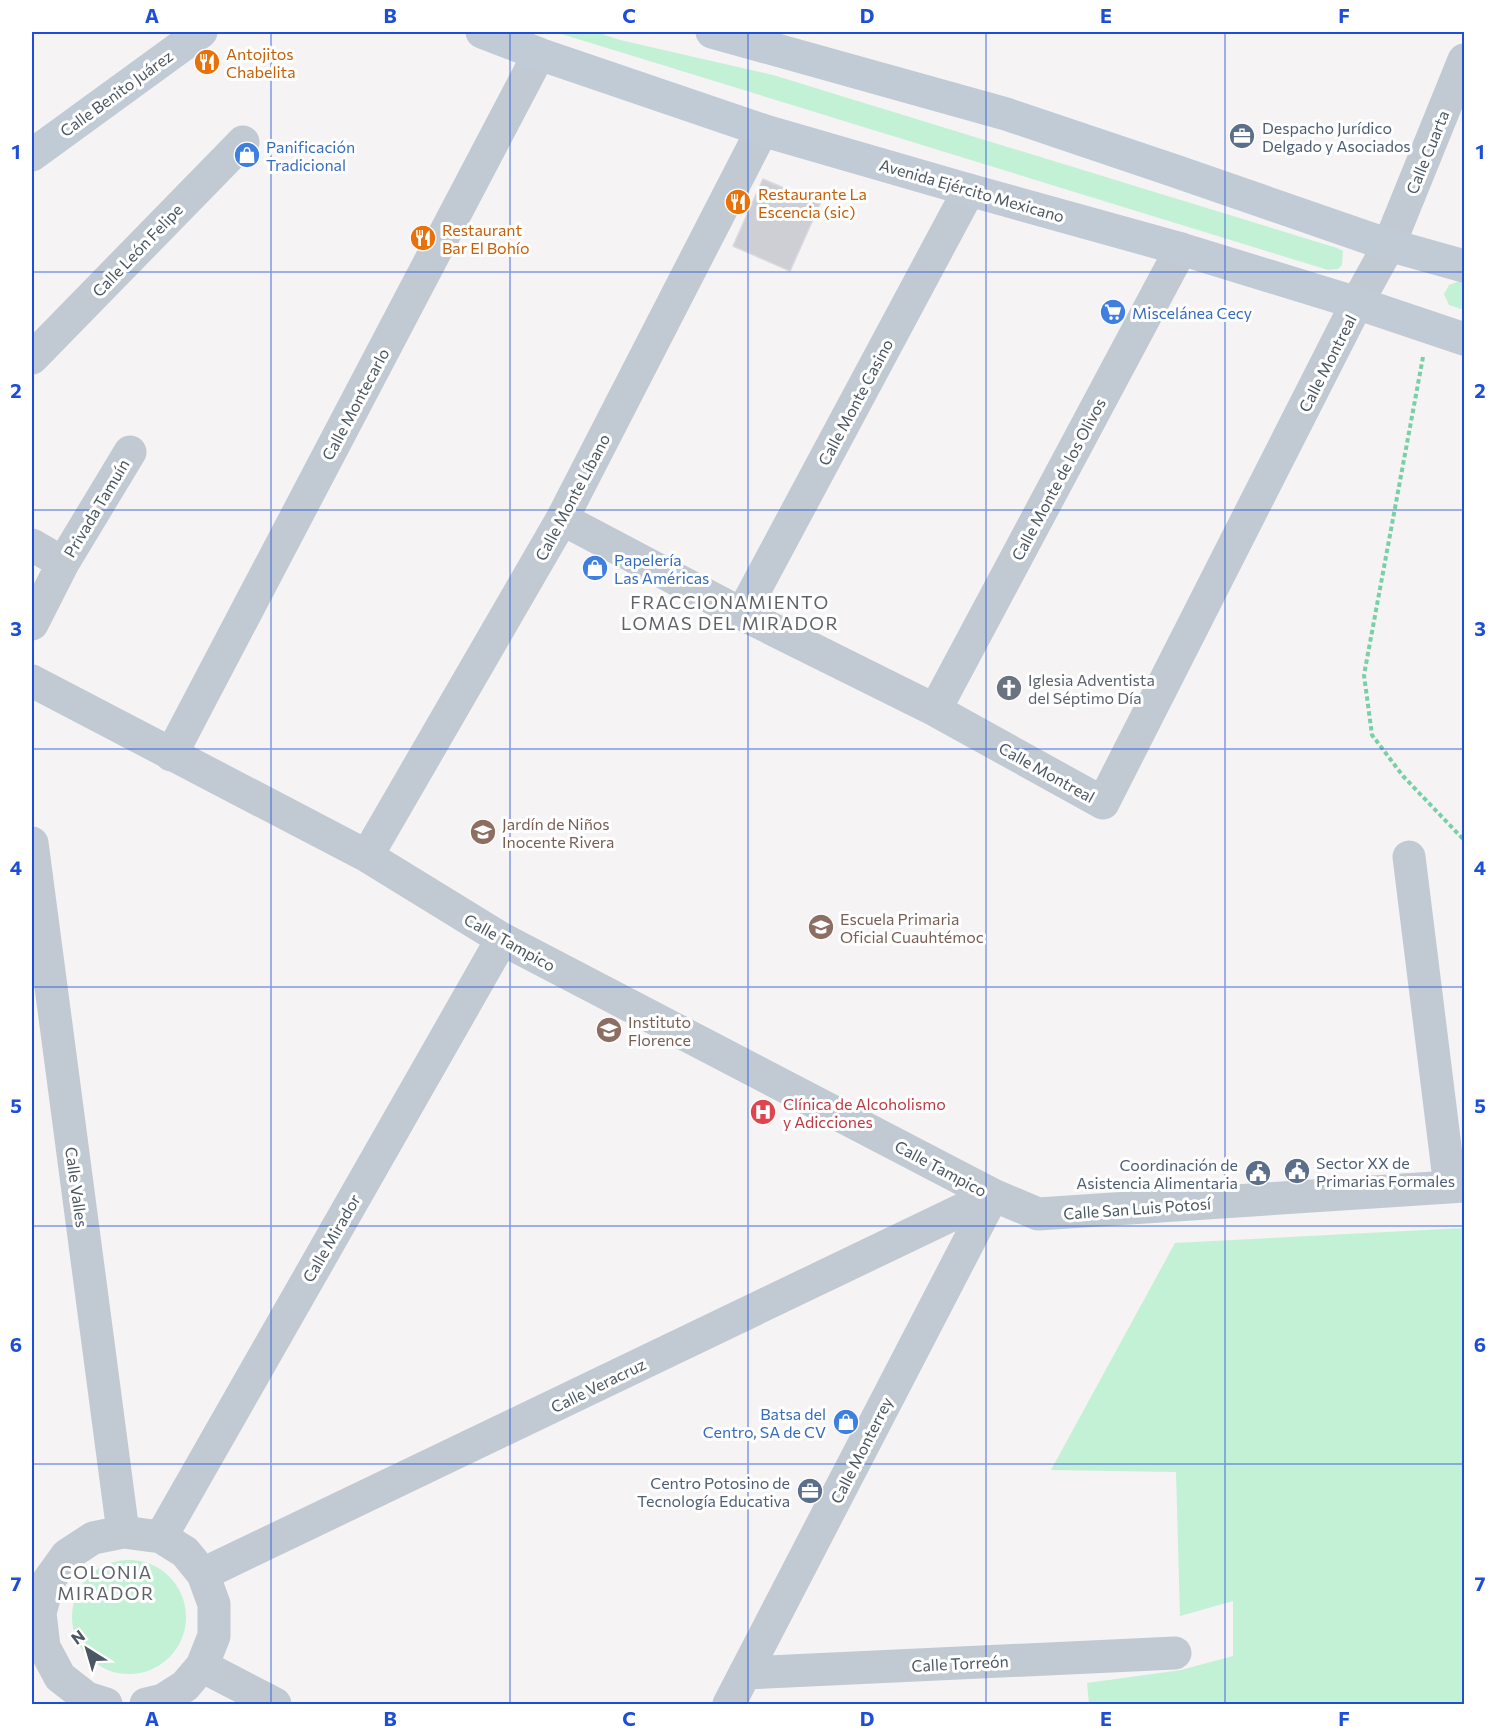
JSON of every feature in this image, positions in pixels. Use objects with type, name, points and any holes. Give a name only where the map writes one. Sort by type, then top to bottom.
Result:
[{"type":"main road","name":"Calle Benito Juárez","points":[[32,155],[201,32]]},
{"type":"main road","name":"Avenida Ejército Mexicano","points":[[482,32],[539,54],[762,130],[1181,249],[1357,303],[1464,339]]},
{"type":"main road","points":[[712,32],[1006,114],[1389,245],[1464,266]]},
{"type":"street","name":"Calle Montecarlo","points":[[171,755],[539,54]]},
{"type":"street","name":"Calle Cuarta","points":[[1389,245],[1464,60]]},
{"type":"street","name":"Calle Monte Líbano","points":[[366,856],[562,519],[762,130]]},
{"type":"street","name":"Calle León Felipe","points":[[32,358],[243,142]]},
{"type":"street","name":"Calle Monte Casino","points":[[742,614],[969,190]]},
{"type":"street","name":"Calle Montreal","points":[[562,519],[742,614],[935,710],[1103,803],[1357,303],[1389,245]]},
{"type":"street","name":"Calle Monte de los Olivos","points":[[935,710],[1181,249]]},
{"type":"street","name":"Privada Tamuín","points":[[32,624],[63,563],[130,452]]},
{"type":"street","points":[[32,546],[63,563]]},
{"type":"street","name":"Calle Tampico","points":[[32,681],[366,856],[502,939],[993,1195]]},
{"type":"street","name":"Calle Valles","points":[[32,843],[123,1532]]},
{"type":"street","points":[[1409,857],[1457,1187]]},
{"type":"street","name":"Calle Mirador","points":[[161,1538],[502,939]]},
{"type":"street","name":"Calle San Luis Potosí","points":[[993,1195],[1038,1214],[1457,1187]]},
{"type":"street","name":"Calle Veracruz","points":[[203,1574],[993,1195]]},
{"type":"street","name":"Calle Monterrey","points":[[729,1704],[993,1195]]},
{"type":"street","points":[[92,1702],[60,1677],[38,1650],[40,1575],[93,1538],[123,1532],[161,1538],[185,1552],[203,1574],[214,1604],[214,1636],[202,1666],[185,1686],[163,1700],[147,1704]]},
{"type":"street","name":"Calle Torreón","points":[[745,1673],[1175,1653]]},
{"type":"street","points":[[202,1666],[275,1704]]},
{"type":"path","points":[[1429,328],[1364,675],[1372,735],[1403,776],[1464,840]]},
{"type":"green space","points":[[555,32],[596,32],[620,40],[773,75],[1337,248],[1343,251],[1342,265],[1338,269],[1328,270]]},
{"type":"green space","points":[[1460,281],[1464,283],[1464,310],[1449,305],[1444,294],[1449,285]]},
{"type":"green space","points":[[1464,1228],[1464,1704],[1089,1704],[1087,1683],[1181,1670],[1233,1656],[1233,1601],[1180,1616],[1176,1472],[1051,1470],[1175,1243]]},
{"type":"green space","points":[[129,1560],[151,1565],[169,1577],[181,1595],[186,1617],[181,1639],[169,1657],[151,1669],[129,1674],[107,1669],[89,1657],[77,1639],[72,1617],[77,1595],[89,1577],[107,1565]]},
{"type":"building","points":[[763,179],[820,204],[790,271],[733,246]]},
{"type":"place","name":"Antojitos Chabelita","points":[[207,62]]},
{"type":"place","name":"Despacho Jurídico Delgado y Asociados","points":[[1242,136]]},
{"type":"place","name":"Panificación Tradicional","points":[[247,155]]},
{"type":"place","name":"Restaurante La Escencia (sic)","points":[[738,202]]},
{"type":"place","name":"Restaurant Bar El Bohío","points":[[423,238]]},
{"type":"place","name":"Miscelánea Cecy","points":[[1113,312]]},
{"type":"place","name":"Papelería Las Américas","points":[[595,568]]},
{"type":"place","name":"Iglesia Adventista del Séptimo Día","points":[[1009,688]]},
{"type":"place","name":"Jardín de Niños Inocente Rivera","points":[[483,832]]},
{"type":"place","name":"Escuela Primaria Oficial Cuauhtémoc","points":[[821,927]]},
{"type":"place","name":"Instituto Florence","points":[[609,1030]]},
{"type":"place","name":"Clínica de Alcoholismo y Adicciones","points":[[763,1112]]},
{"type":"place","name":"Sector XX de Primarias Formales","points":[[1297,1171]]},
{"type":"place","name":"Coordinación de Asistencia Alimentaria","points":[[1258,1173]]},
{"type":"place","name":"Batsa del Centro, SA de CV","points":[[846,1422]]},
{"type":"place","name":"Centro Potosino de Tecnología Educativa","points":[[810,1491]]},
{"type":"district","name":"FRACCIONAMIENTO LOMAS DEL MIRADOR","points":[[730,612]]},
{"type":"district","name":"COLONIA MIRADOR","points":[[106,1582]]}]
